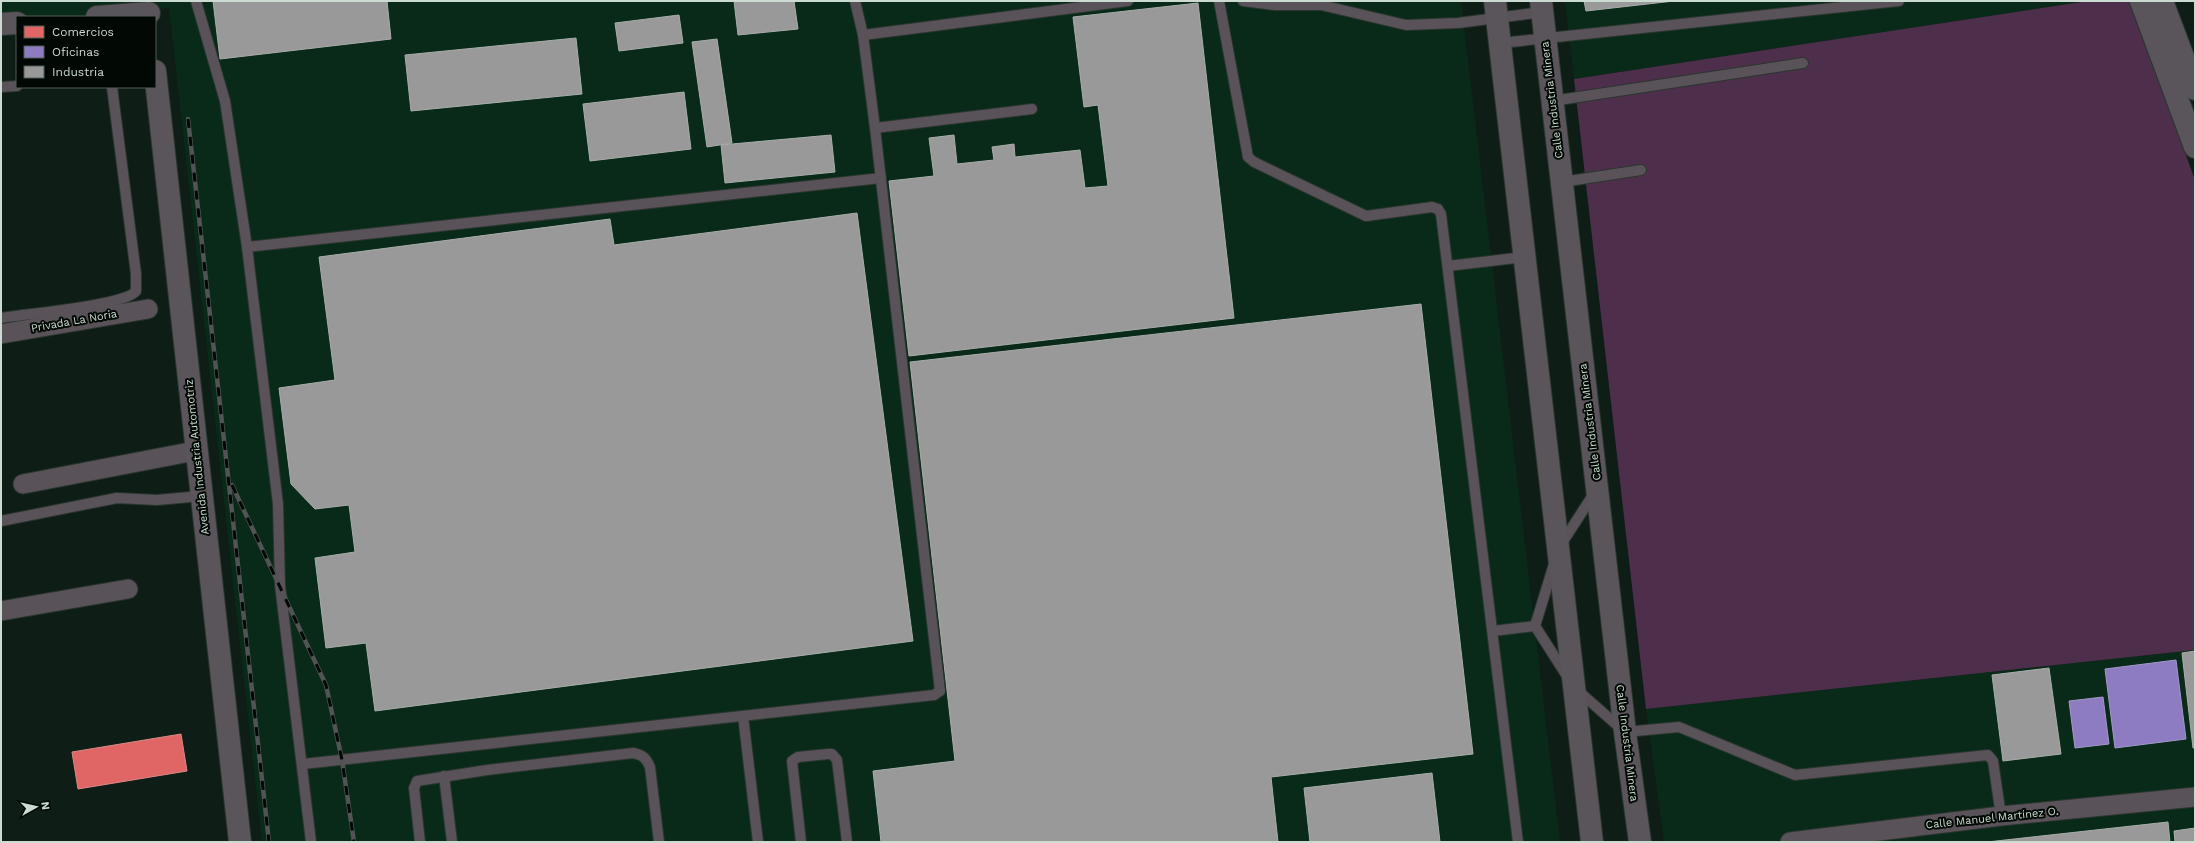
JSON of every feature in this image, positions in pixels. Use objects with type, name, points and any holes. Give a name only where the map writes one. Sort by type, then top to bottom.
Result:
[{"type":"main road","points":[[2141,1],[2195,147]]},
{"type":"main road","points":[[2162,1],[2194,84]]},
{"type":"main road","name":"Calle Industria Minera","points":[[1541,7],[1598,488],[1624,732],[1640,842]]},
{"type":"main road","points":[[104,16],[148,10]]},
{"type":"main road","points":[[1496,10],[1592,842]]},
{"type":"main road","points":[[1,24],[16,23]]},
{"type":"main road","name":"Avenida Industria Automotriz","points":[[156,80],[195,451],[240,842]]},
{"type":"street","name":"Privada La Noria","points":[[1,334],[148,309]]},
{"type":"street","points":[[23,484],[195,451]]},
{"type":"street","points":[[1,611],[128,590]]},
{"type":"street","name":"Calle Manuel Martínez O.","points":[[1790,842],[2001,816],[2195,796]]},
{"type":"lane","points":[[196,1],[223,94],[247,246],[278,504],[280,585],[303,764],[311,842]]},
{"type":"lane","points":[[303,764],[934,695],[940,691],[875,128],[863,35],[855,1]]},
{"type":"lane","points":[[863,35],[1128,1]]},
{"type":"lane","points":[[1219,1],[1248,157],[1254,162],[1366,216],[1432,207],[1438,209],[1441,214],[1518,842]]},
{"type":"lane","points":[[1243,1],[1275,5],[1321,5],[1406,24],[1458,23],[1496,10],[1541,7]]},
{"type":"lane","points":[[1501,44],[1899,1]]},
{"type":"lane","points":[[1552,101],[1803,63]]},
{"type":"lane","points":[[1,87],[16,86]]},
{"type":"lane","points":[[1,318],[93,305],[129,296],[136,291],[137,285],[112,88]]},
{"type":"lane","points":[[875,128],[1032,109]]},
{"type":"lane","points":[[1562,182],[1641,170]]},
{"type":"lane","points":[[247,246],[881,178]]},
{"type":"lane","points":[[1448,266],[1524,256]]},
{"type":"lane","points":[[1598,488],[1559,547],[1535,626],[1575,689],[1624,732],[1679,727],[1795,775],[1988,755],[1993,761],[2001,816]]},
{"type":"lane","points":[[1,521],[117,498],[157,500],[201,496]]},
{"type":"lane","points":[[1493,631],[1535,626]]},
{"type":"lane","points":[[743,716],[758,842]]},
{"type":"lane","points":[[420,842],[414,784],[420,780],[633,753],[641,754],[647,759],[650,767],[659,842]]},
{"type":"lane","points":[[801,842],[792,762],[798,757],[832,754],[837,760],[847,842]]},
{"type":"lane","points":[[444,776],[452,842]]},
{"type":"shaded area","points":[[1,1],[1461,1],[1560,842],[262,842],[169,8],[102,16],[16,16],[16,18],[1,29]]},
{"type":"shaded area","points":[[1565,1],[2088,1],[1574,79]]},
{"type":"shaded area","points":[[2088,1],[2130,1],[2195,180],[2195,650],[1646,709],[1574,79]]},
{"type":"shaded area","points":[[2195,650],[2195,842],[1664,842],[1646,709]]},
{"type":"building: Comercios","points":[[181,734],[187,771],[78,789],[72,752]]},
{"type":"building: Oficinas","points":[[2176,660],[2186,739],[2115,748],[2105,669]]},
{"type":"building: Oficinas","points":[[2103,697],[2109,744],[2075,748],[2069,701]]},
{"type":"building: Industria","points":[[213,1],[387,1],[391,39],[220,59]]},
{"type":"building: Industria","points":[[734,1],[794,1],[798,29],[738,35]]},
{"type":"building: Industria","points":[[1584,1],[1674,1],[1586,11]]},
{"type":"building: Industria","points":[[1198,3],[1234,318],[909,356],[889,181],[934,176],[929,138],[954,135],[957,164],[994,160],[992,147],[1014,144],[1015,157],[1080,150],[1085,188],[1108,186],[1098,105],[1084,107],[1073,17]]},
{"type":"building: Industria","points":[[679,15],[683,43],[619,51],[615,23]]},
{"type":"building: Industria","points":[[576,38],[582,94],[411,111],[405,55]]},
{"type":"building: Industria","points":[[717,39],[732,143],[707,147],[692,42]]},
{"type":"building: Industria","points":[[684,92],[691,149],[590,161],[583,104]]},
{"type":"building: Industria","points":[[831,135],[835,172],[725,183],[721,145]]},
{"type":"building: Industria","points":[[857,213],[913,641],[375,711],[366,643],[326,648],[315,558],[355,552],[349,505],[315,509],[291,484],[279,388],[335,380],[319,257],[610,219],[614,245]]},
{"type":"building: Industria","points":[[1421,304],[1473,754],[1271,777],[1278,842],[881,842],[873,771],[955,761],[910,362]]},
{"type":"building: Industria","points":[[2195,651],[2195,748],[2193,748],[2182,653]]},
{"type":"building: Industria","points":[[2049,668],[2061,754],[2003,761],[1992,675]]},
{"type":"building: Industria","points":[[1432,773],[1440,842],[1310,842],[1304,788]]},
{"type":"building: Industria","points":[[2168,822],[2170,842],[1987,842]]},
{"type":"building: Industria","points":[[2195,828],[2195,842],[2175,842],[2174,831]]},
{"type":"railway","points":[[188,119],[269,842]]},
{"type":"railway","points":[[232,485],[326,685],[342,760],[354,842]]}]
